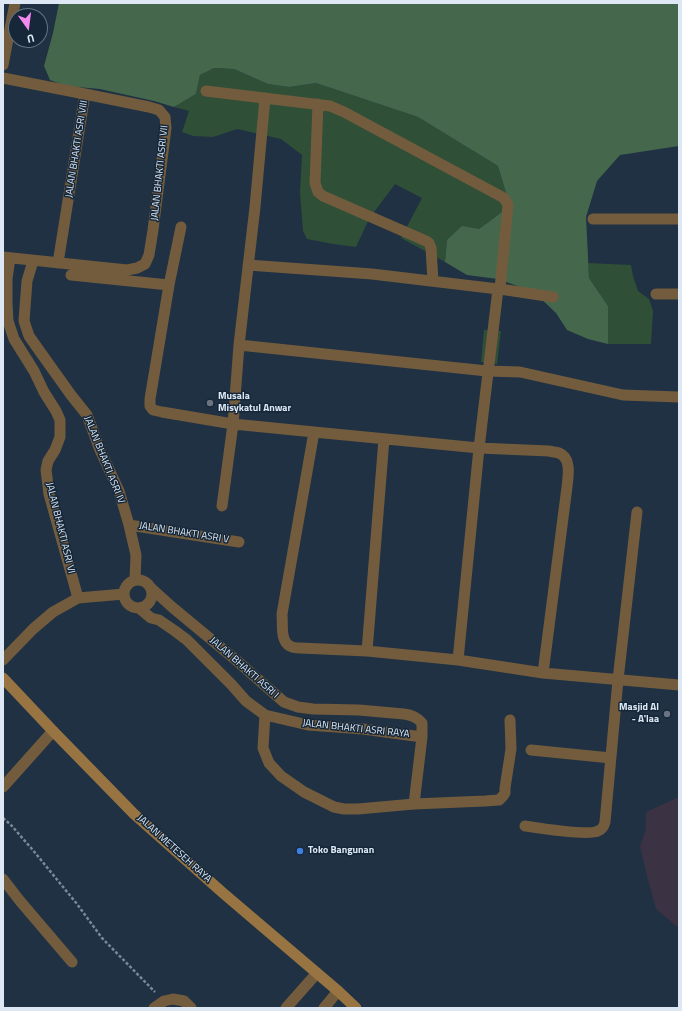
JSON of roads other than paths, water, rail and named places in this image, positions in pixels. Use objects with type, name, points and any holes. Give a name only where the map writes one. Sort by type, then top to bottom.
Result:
[{"type":"main road","name":"JALAN METESEH RAYA","points":[[3,678],[134,814],[356,1008]]},
{"type":"street","points":[[3,65],[15,3]]},
{"type":"street","name":"JALAN BHAKTI ASRI VIII","points":[[3,78],[85,94],[58,263]]},
{"type":"street","points":[[206,91],[330,106],[344,112],[504,198],[508,205],[479,448],[458,660]]},
{"type":"street","name":"JALAN BHAKTI ASRI VII","points":[[58,263],[127,270],[137,268],[145,264],[149,255],[164,146],[166,128],[165,117],[159,110],[149,107],[85,94]]},
{"type":"street","points":[[222,506],[233,424],[239,345],[265,98]]},
{"type":"street","points":[[318,104],[315,183],[318,192],[429,243],[431,248],[433,281]]},
{"type":"street","points":[[593,219],[679,219]]},
{"type":"street","points":[[181,227],[169,285],[150,399],[150,406],[155,411],[233,424],[479,448],[549,451],[560,453],[566,459],[568,469],[567,487],[543,673]]},
{"type":"street","points":[[6,258],[58,263]]},
{"type":"street","name":"JALAN BHAKTI ASRI VI","points":[[6,258],[8,321],[14,339],[34,371],[60,420],[60,437],[55,450],[48,461],[46,470],[49,494],[78,598]]},
{"type":"street","name":"JALAN BHAKTI ASRI IV","points":[[33,261],[28,281],[24,321],[29,336],[87,415],[100,450],[119,491],[129,525],[136,555],[135,580]]},
{"type":"street","points":[[248,265],[372,274],[553,297]]},
{"type":"street","points":[[71,275],[169,285]]},
{"type":"street","points":[[656,294],[679,294]]},
{"type":"street","points":[[239,345],[488,371],[520,372],[623,395],[679,397]]},
{"type":"street","points":[[314,432],[282,614],[283,632],[286,644],[293,648],[367,651],[458,660],[543,673],[679,685]]},
{"type":"street","points":[[367,651],[384,439]]},
{"type":"street","points":[[525,826],[580,833],[597,832],[603,828],[605,822],[618,680],[638,512]]},
{"type":"street","name":"JALAN BHAKTI ASRI V","points":[[129,525],[239,542]]},
{"type":"street","points":[[135,580],[142,580],[151,588],[152,597],[148,605],[139,608],[132,606],[126,601],[124,594],[128,585],[135,580]]},
{"type":"street","name":"JALAN BHAKTI ASRI I","points":[[151,588],[284,702],[298,707],[313,709],[359,710],[411,715],[418,718],[422,722],[422,737]]},
{"type":"street","points":[[3,660],[33,629],[54,612],[78,598],[124,594]]},
{"type":"street","name":"JALAN BHAKTI ASRI RAYA","points":[[139,608],[151,618],[159,620],[187,640],[246,701],[265,715],[308,725],[364,729],[422,737]]},
{"type":"street","points":[[265,715],[263,748],[269,763],[281,776],[304,792],[334,807],[344,809],[499,800],[505,793],[511,748],[510,720]]},
{"type":"street","points":[[3,787],[53,731]]},
{"type":"street","points":[[414,804],[422,737]]},
{"type":"street","points":[[532,750],[611,758]]},
{"type":"street","points":[[3,879],[72,962]]},
{"type":"street","points":[[286,1008],[317,973]]},
{"type":"street","points":[[324,1008],[338,991]]},
{"type":"street","points":[[154,1008],[164,1001],[173,999],[184,1001],[191,1008]]},
{"type":"place","name":"Musala Misykatul Anwar","points":[[210,403]]},
{"type":"place","name":"Masjid Al - A'laa","points":[[667,714]]},
{"type":"place","name":"Toko Bangunan","points":[[300,851]]}]
